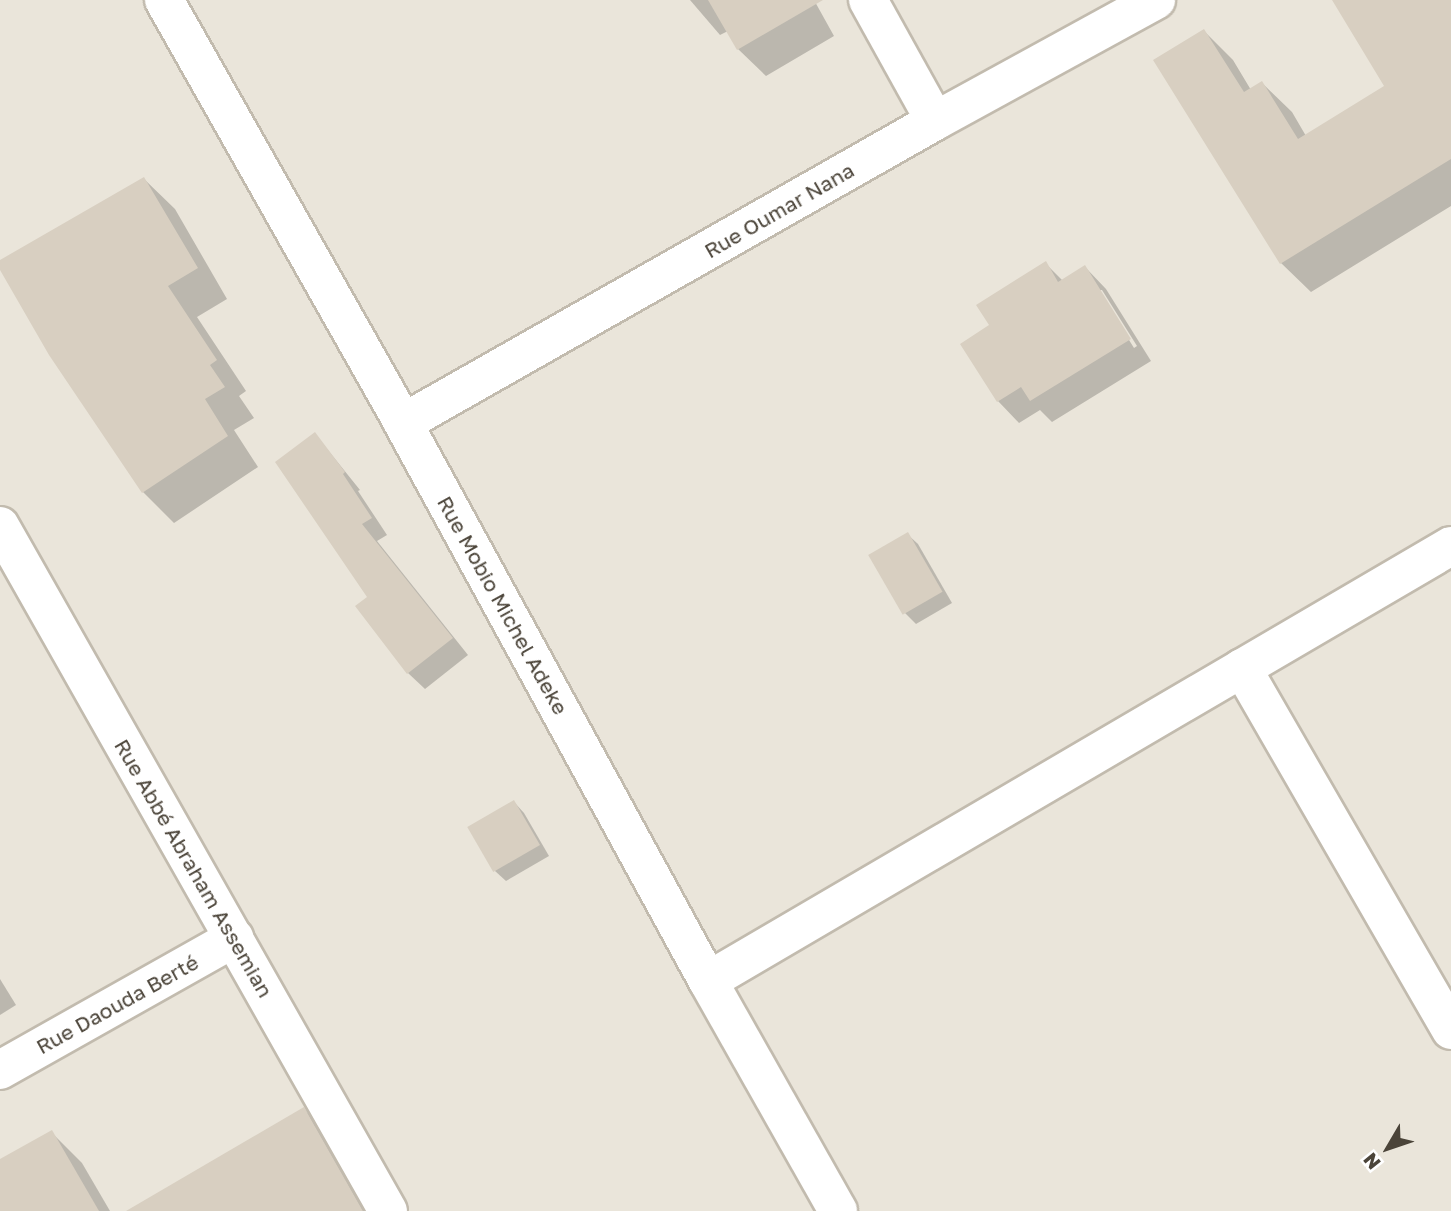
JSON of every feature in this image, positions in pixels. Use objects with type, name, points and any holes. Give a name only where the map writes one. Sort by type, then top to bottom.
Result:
[{"type":"street","name":"Rue Mobio Michel Adeke","points":[[164,0],[403,423],[708,981],[838,1211]]},
{"type":"street","points":[[868,0],[935,121]]},
{"type":"street","name":"Rue Oumar Nana","points":[[403,423],[935,121],[1156,0]]},
{"type":"street","name":"Rue Abbé Abraham Assemian","points":[[0,526],[388,1211]]},
{"type":"street","points":[[708,981],[1451,546]]},
{"type":"street","points":[[1242,668],[1451,1030]]},
{"type":"street","name":"Rue Daouda Berté","points":[[0,1070],[234,938]]},
{"type":"shaded area","points":[[0,0],[1451,0],[1451,1211],[0,1211]]},
{"type":"building","points":[[708,0],[823,0],[737,50]]},
{"type":"building","points":[[1332,0],[1451,0],[1451,159],[1280,264],[1153,60],[1204,29],[1244,92],[1262,81],[1298,139],[1384,86]]},
{"type":"building","points":[[144,177],[198,268],[168,286],[217,360],[210,365],[225,387],[205,399],[228,436],[142,493],[49,355],[0,270],[0,260]]},
{"type":"building","points":[[1046,261],[1058,282],[1085,265],[1131,339],[1030,401],[1021,387],[997,402],[960,344],[989,325],[976,305]]},
{"type":"building","points":[[315,432],[345,472],[343,474],[372,518],[362,524],[453,638],[407,674],[355,606],[367,597],[275,462]]},
{"type":"building","points":[[908,532],[942,592],[903,615],[868,555]]},
{"type":"building","points":[[514,800],[540,845],[493,872],[467,827]]},
{"type":"building","points":[[304,1107],[363,1211],[126,1211]]},
{"type":"building","points":[[52,1130],[99,1211],[0,1211],[0,1159]]}]
